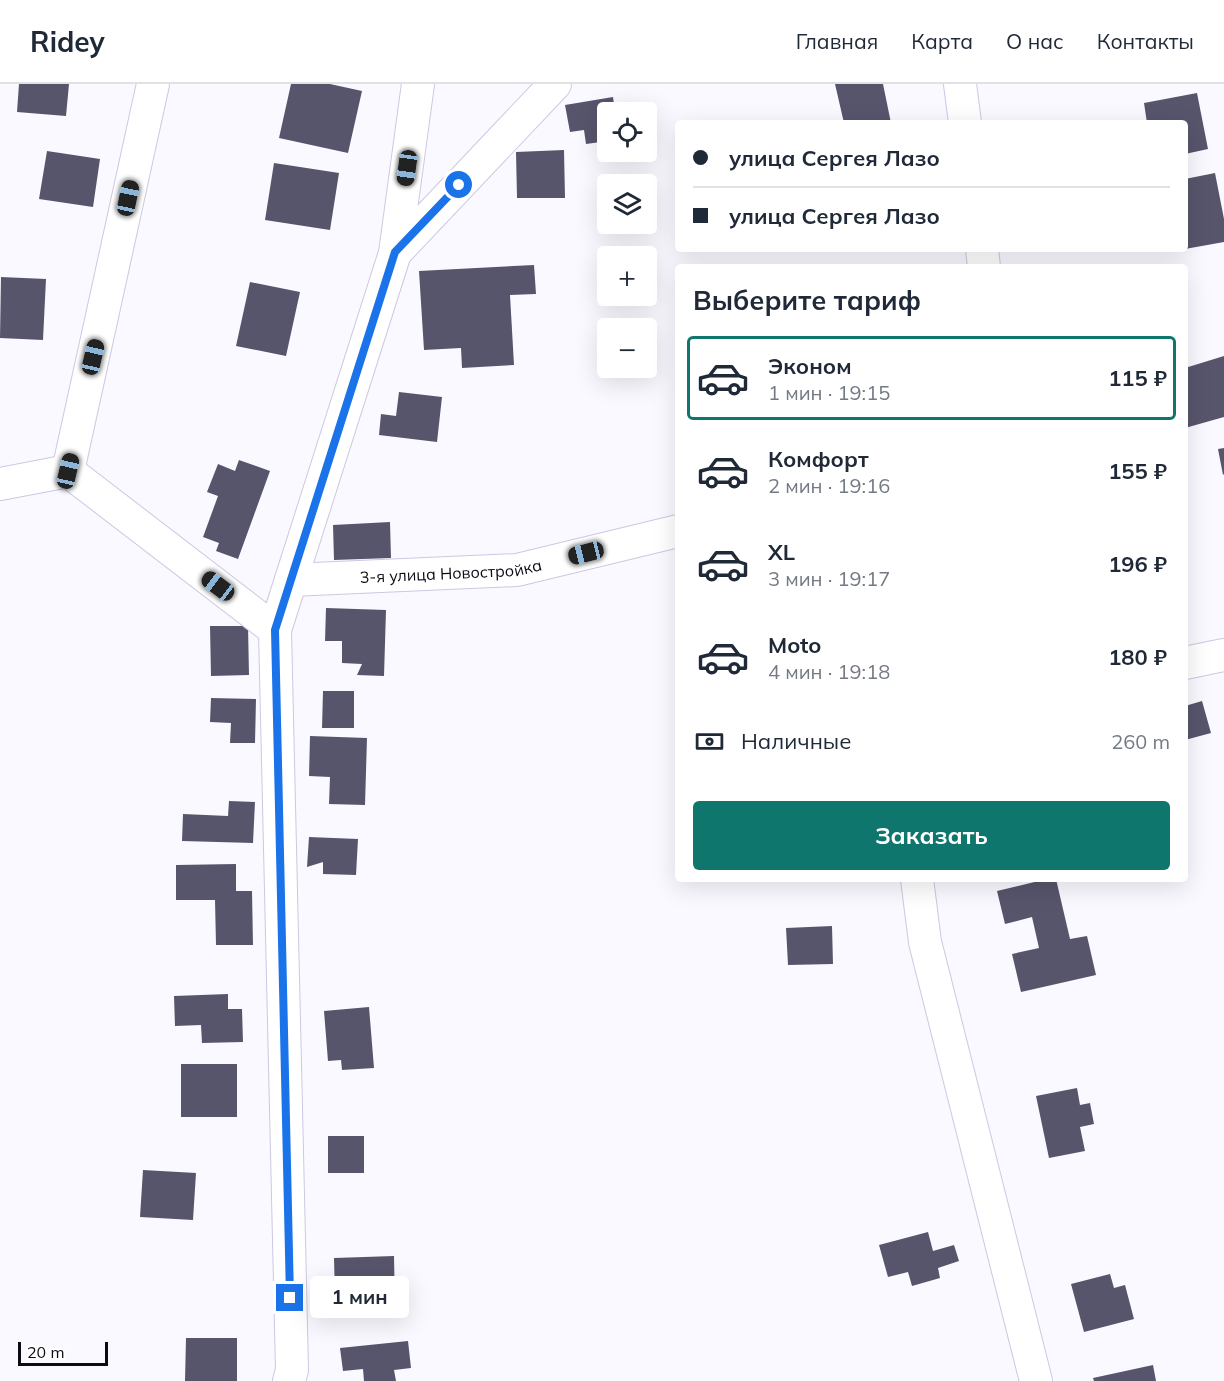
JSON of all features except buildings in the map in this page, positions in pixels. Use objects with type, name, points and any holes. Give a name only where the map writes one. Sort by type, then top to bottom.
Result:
[{"type":"street","points":[[68,471],[153,84]]},
{"type":"street","points":[[289,1381],[292,1370],[275,630],[395,252],[418,84]]},
{"type":"street","points":[[395,252],[555,84]]},
{"type":"street","points":[[960,84],[966,120]]},
{"type":"street","points":[[0,484],[68,471],[275,630]]},
{"type":"street","name":"3-я улица Новостройка","points":[[291,580],[517,570],[675,532]]},
{"type":"street","points":[[1188,662],[1224,656]]},
{"type":"street","points":[[917,882],[925,942],[1036,1381]]},
{"type":"route","points":[[290,1298],[275,630],[395,252],[459,185]]}]
